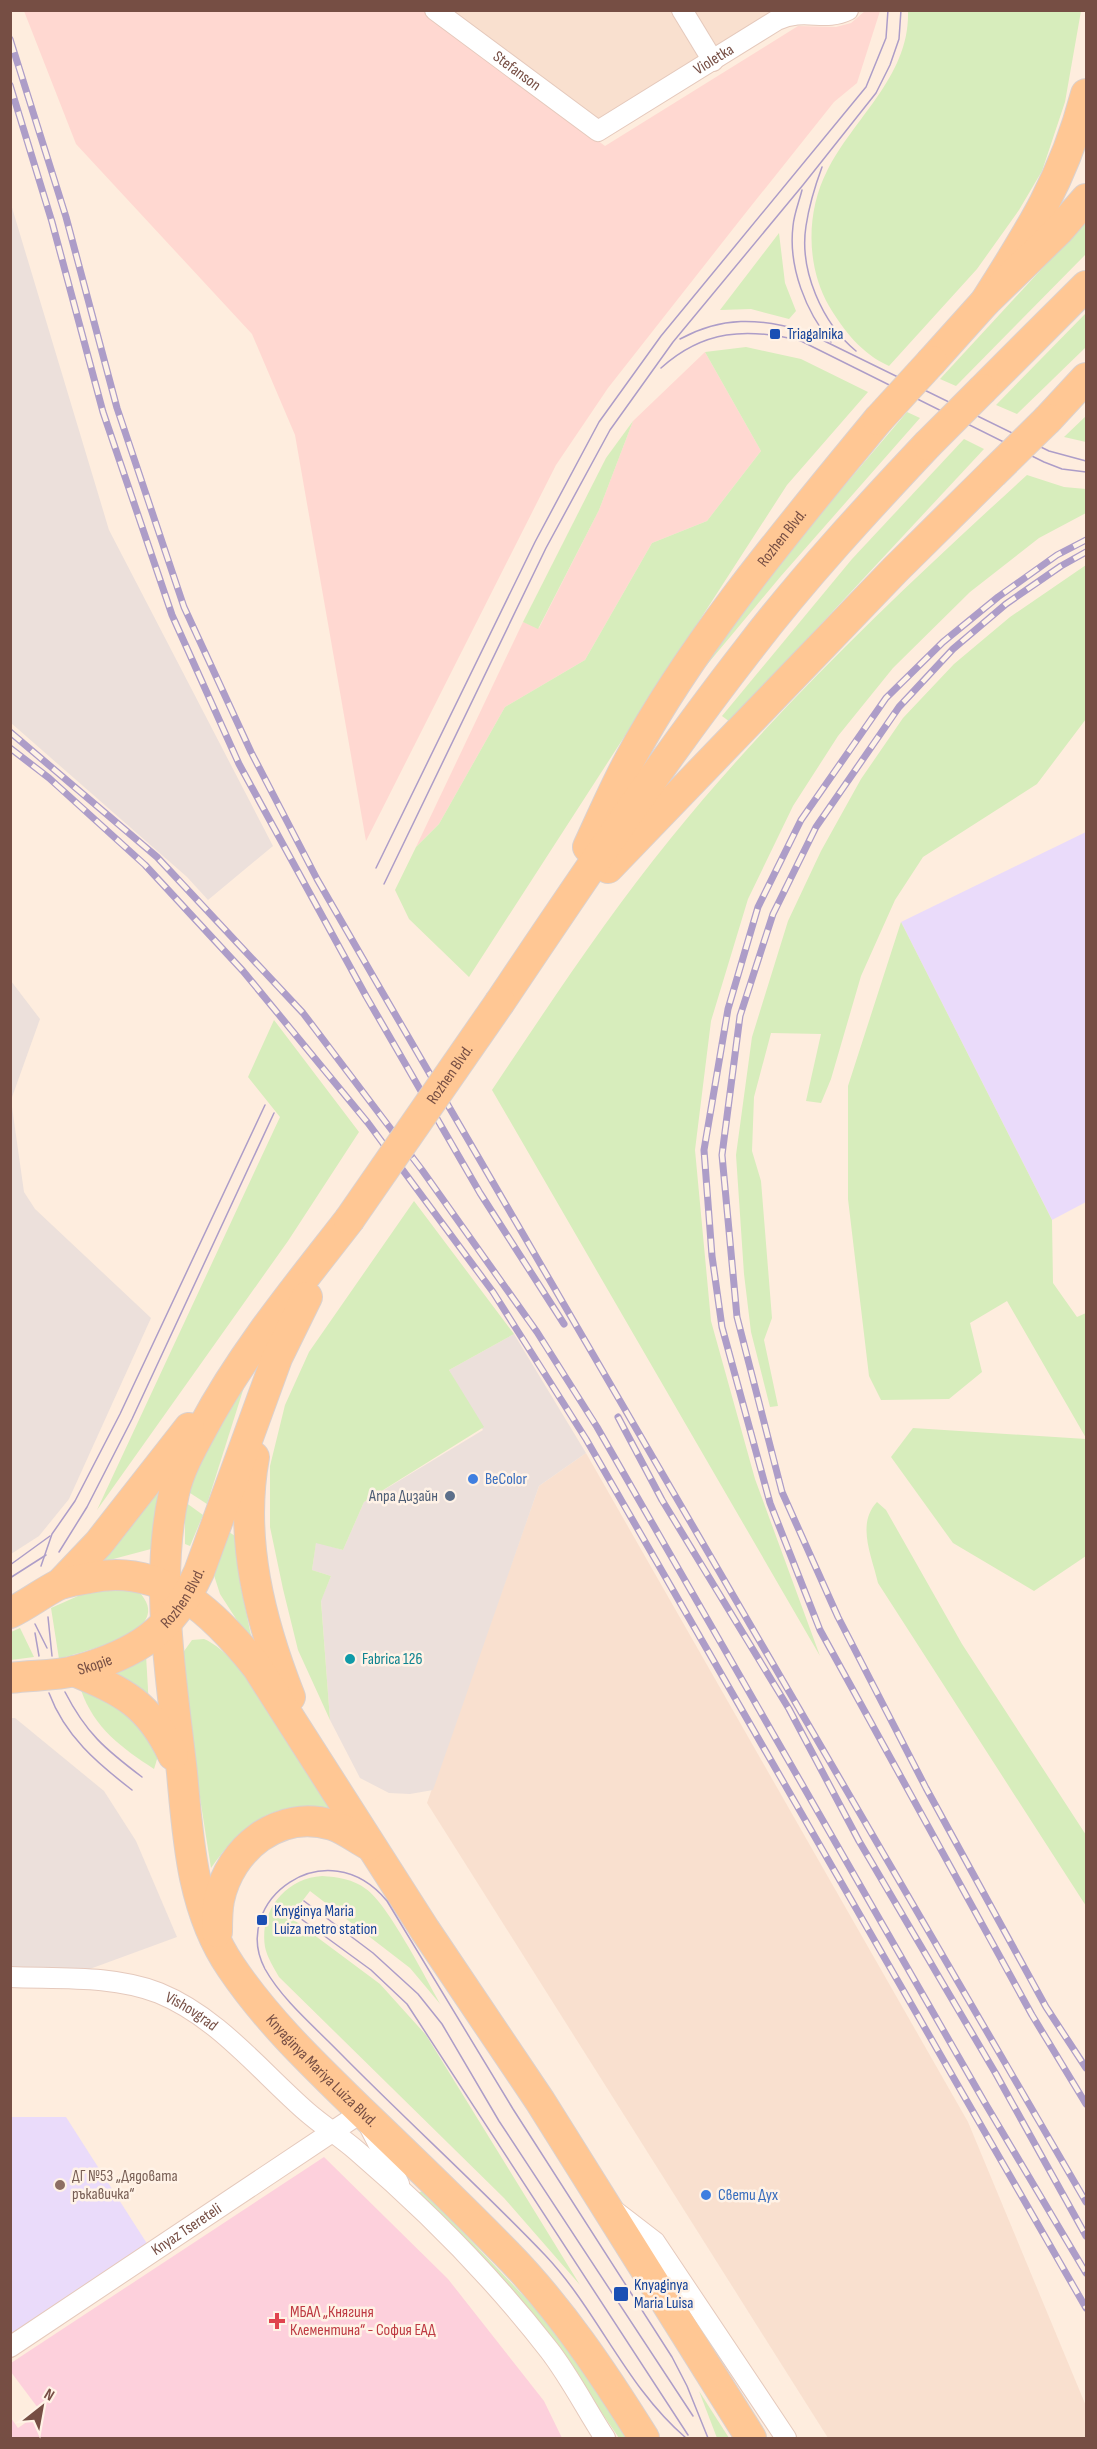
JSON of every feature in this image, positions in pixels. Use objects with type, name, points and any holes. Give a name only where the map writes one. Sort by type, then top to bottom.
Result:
[{"type":"main road","points":[[985,302],[1038,219],[1054,188],[1072,144],[1086,94]]},
{"type":"main road","name":"Rozhen Blvd.","points":[[549,929],[629,761],[659,712],[745,587],[878,420],[985,302],[1059,230],[1086,199]]},
{"type":"main road","name":"Rozhen Blvd.","points":[[177,1591],[169,1522],[177,1483],[212,1409],[243,1360],[349,1220],[666,760],[749,648],[836,543],[927,445],[1086,286]]},
{"type":"main road","name":"Rozhen Blvd.","points":[[549,929],[895,570],[1053,414],[1086,378]]},
{"type":"main road","points":[[1053,414],[1086,387]]},
{"type":"main road","name":"Rozhen Blvd.","points":[[167,1624],[177,1591],[292,1326],[349,1220]]},
{"type":"main road","points":[[10,1613],[60,1584],[99,1543],[243,1360]]},
{"type":"main road","points":[[271,1373],[247,1507],[250,1555],[275,1653],[318,1760]]},
{"type":"main road","points":[[60,1584],[100,1576],[124,1575],[177,1591],[231,1634],[257,1668],[318,1760],[540,2101],[751,2439]]},
{"type":"main road","name":"Skopie","points":[[10,1678],[74,1671],[143,1643],[167,1624]]},
{"type":"main road","name":"Knyaginya Mariya Luiza Blvd.","points":[[167,1624],[185,1819],[195,1879],[216,1940],[230,1965],[298,2052],[508,2255],[547,2298],[644,2439]]},
{"type":"main road","points":[[74,1671],[123,1694],[143,1709],[160,1728],[182,1775]]},
{"type":"main road","points":[[216,1940],[219,1901],[226,1879],[253,1840],[278,1825],[307,1821],[333,1826],[372,1846]]},
{"type":"street","name":"Stefanson","points":[[435,10],[598,132]]},
{"type":"street","points":[[682,10],[713,61]]},
{"type":"street","name":"Violetka","points":[[598,132],[789,15],[801,12],[840,12]]},
{"type":"street","name":"Vishovgrad","points":[[10,1977],[104,1981],[158,1993],[183,2005],[228,2037],[308,2113],[333,2132],[406,2197],[476,2265],[551,2353],[605,2439]]},
{"type":"street","points":[[362,2112],[406,2197]]},
{"type":"street","name":"Knyaz Tsereteli","points":[[10,2347],[362,2112]]},
{"type":"street","points":[[604,2203],[655,2242],[786,2439]]},
{"type":"shaded area","points":[[24,11],[425,11],[605,146],[798,26],[836,27],[851,23],[865,11],[880,11],[857,83],[834,102],[740,220],[608,388],[556,465],[366,841],[295,435],[252,334],[76,144]]},
{"type":"shaded area","points":[[449,11],[815,11],[699,57],[596,122]]},
{"type":"shaded area","points":[[10,201],[109,530],[273,846],[208,900],[187,877],[11,723]]},
{"type":"shaded area","points":[[705,352],[761,451],[707,521],[652,543],[585,660],[505,707],[439,824],[416,847],[523,622],[539,628],[599,510],[633,421]]},
{"type":"shaded area","points":[[1086,832],[1086,1202],[1052,1220],[901,922]]},
{"type":"shaded area","points":[[11,981],[40,1019],[11,1100]]},
{"type":"shaded area","points":[[11,1100],[24,1192],[35,1209],[151,1318],[69,1499],[39,1536],[11,1554]]},
{"type":"shaded area","points":[[514,1334],[586,1453],[539,1486],[433,1790],[410,1794],[389,1793],[360,1778],[330,1720],[321,1600],[331,1576],[312,1570],[316,1542],[343,1550],[364,1502],[483,1430],[449,1370]]},
{"type":"shaded area","points":[[586,1453],[968,2122],[1086,2406],[1086,2438],[828,2438],[427,1803],[539,1486]]},
{"type":"shaded area","points":[[10,1718],[15,1718],[104,1791],[136,1841],[177,1937],[87,1970],[11,1968]]},
{"type":"shaded area","name":"ДГ №53 „Дядовата ръкавичка“","points":[[11,2117],[66,2117],[153,2253],[11,2347]]},
{"type":"shaded area","name":"МБАЛ „Княгиня Клементина“ - София ЕАД","points":[[324,2157],[448,2279],[544,2401],[562,2438],[11,2438],[11,2418],[18,2428],[41,2412],[11,2372],[11,2363]]},
{"type":"green space","points":[[908,11],[1081,11],[1065,102],[1042,171],[1019,210],[977,269],[889,366],[870,355],[854,341],[829,306],[816,274],[812,221],[820,187],[827,171],[838,151],[878,95],[900,56],[906,34]]},
{"type":"green space","points":[[1086,221],[1086,254],[956,386],[940,379]]},
{"type":"green space","points":[[779,233],[785,283],[796,311],[789,319],[751,309],[720,310]]},
{"type":"green space","points":[[1086,313],[1086,347],[1017,414],[996,405]]},
{"type":"green space","points":[[746,347],[801,359],[868,392],[787,485],[469,977],[409,919],[395,890],[416,847],[439,824],[505,707],[585,660],[652,543],[707,521],[761,451],[705,352]]},
{"type":"green space","points":[[907,412],[920,418],[781,576],[695,679],[771,572]]},
{"type":"green space","points":[[1086,416],[1086,442],[1064,437]]},
{"type":"green space","points":[[633,421],[599,510],[538,629],[523,622],[606,458]]},
{"type":"green space","points":[[964,439],[984,449],[730,722],[722,716],[852,559]]},
{"type":"green space","points":[[1027,475],[1064,487],[1086,489],[1086,513],[1039,538],[970,592],[893,668],[838,736],[793,806],[748,899],[711,1021],[695,1150],[711,1321],[755,1479],[820,1656],[492,1090],[578,962],[624,899],[712,789],[842,650]]},
{"type":"green space","points":[[1086,565],[1086,719],[1037,784],[923,857],[895,900],[861,976],[831,1079],[821,1103],[806,1101],[821,1034],[771,1033],[754,1097],[752,1151],[761,1181],[772,1318],[764,1340],[778,1406],[770,1407],[751,1332],[744,1274],[736,1155],[752,1037],[788,921],[821,851],[861,779],[903,718],[954,664],[1010,617]]},
{"type":"green space","points":[[901,922],[1052,1220],[1053,1283],[1077,1317],[1086,1313],[1086,1438],[1007,1301],[970,1323],[982,1372],[949,1399],[881,1400],[869,1376],[848,1199],[848,1086]]},
{"type":"green space","points":[[274,1020],[359,1132],[288,1241],[97,1510],[280,1117],[248,1077]]},
{"type":"green space","points":[[414,1201],[514,1334],[449,1370],[484,1427],[364,1502],[343,1550],[316,1543],[312,1570],[331,1576],[321,1601],[330,1720],[298,1650],[283,1589],[270,1527],[270,1466],[285,1405],[309,1352]]},
{"type":"green space","points":[[251,1365],[207,1504],[187,1491],[198,1464]]},
{"type":"green space","points":[[913,1428],[1086,1439],[1086,1556],[1034,1591],[953,1543],[891,1457]]},
{"type":"green space","points":[[159,1484],[151,1549],[102,1562]]},
{"type":"green space","points":[[185,1502],[203,1515],[190,1546],[185,1544]]},
{"type":"green space","points":[[877,1502],[886,1510],[962,1644],[1086,1835],[1086,1906],[878,1583],[867,1541],[867,1520]]},
{"type":"green space","points":[[223,1528],[235,1536],[240,1583],[253,1645],[220,1594],[212,1569]]},
{"type":"green space","points":[[96,1588],[138,1591],[147,1605],[147,1618],[138,1628],[124,1637],[59,1659],[51,1608]]},
{"type":"green space","points":[[20,1628],[34,1657],[11,1660],[11,1632]]},
{"type":"green space","points":[[204,1639],[221,1650],[239,1667],[258,1690],[337,1811],[316,1807],[297,1807],[280,1810],[264,1817],[249,1826],[236,1838],[211,1868],[195,1766],[182,1654],[192,1640]]},
{"type":"green space","points":[[146,1655],[149,1707],[98,1675]]},
{"type":"green space","points":[[81,1690],[133,1711],[158,1756],[154,1769],[110,1736],[93,1715]]},
{"type":"green space","points":[[322,1876],[351,1881],[375,1897],[395,1925],[441,2005],[410,1968],[310,1891],[290,1917],[380,1984],[426,2035],[580,2285],[504,2198],[279,1977],[265,1947],[266,1921],[271,1909],[287,1890],[297,1883]]},
{"type":"green space","points":[[424,2191],[535,2308],[588,2377],[627,2438],[619,2438],[565,2359],[418,2196],[419,2192]]},
{"type":"green space","points":[[699,2391],[729,2438],[717,2438]]},
{"type":"tram line","points":[[376,868],[535,542],[599,422],[661,336],[866,87],[886,38],[888,10]]},
{"type":"tram line","points":[[384,884],[546,548],[610,430],[673,342],[876,93],[890,65],[899,39],[901,10]]},
{"type":"tram line","points":[[822,167],[807,219],[806,260],[810,278],[823,311],[833,326],[856,351]]},
{"type":"tram line","points":[[802,190],[793,226],[792,242],[796,273],[814,317],[831,342]]},
{"type":"tram line","points":[[680,339],[711,326],[741,322],[772,324],[804,331],[1049,451],[1086,461]]},
{"type":"tram line","points":[[661,368],[693,346],[726,335],[762,334],[801,341],[1044,462],[1062,469],[1086,472]]},
{"type":"tram line","points":[[41,1566],[52,1534],[75,1501],[120,1414],[265,1105]]},
{"type":"tram line","points":[[59,1552],[87,1507],[132,1419],[274,1113]]},
{"type":"tram line","points":[[10,1565],[50,1536]]},
{"type":"tram line","points":[[10,1578],[46,1555]]},
{"type":"tram line","points":[[48,1617],[52,1656]]},
{"type":"tram line","points":[[35,1624],[47,1648]]},
{"type":"tram line","points":[[35,1633],[39,1656]]},
{"type":"tram line","points":[[65,1692],[89,1730],[117,1758],[142,1777]]},
{"type":"tram line","points":[[49,1693],[64,1722],[83,1748],[132,1790]]},
{"type":"tram line","points":[[686,2438],[646,2396],[581,2300],[545,2255],[300,2014],[272,1981],[265,1969],[257,1944],[260,1919],[272,1898],[290,1882],[313,1873],[338,1871],[363,1880],[387,1901],[513,2109],[672,2357],[687,2386],[708,2438]]},
{"type":"tram line","points":[[304,1901],[373,1953],[418,1994],[442,2024],[499,2121],[693,2416]]},
{"type":"tram line","points":[[293,1913],[371,1970],[407,2004],[688,2435]]},
{"type":"railway","points":[[10,39],[66,217],[117,408],[184,607],[251,752],[317,879],[1086,2202]]},
{"type":"railway","points":[[10,85],[52,222],[103,412],[172,615],[239,764],[366,996],[480,1193],[564,1324]]},
{"type":"railway","points":[[1086,540],[1057,555],[998,597],[943,642],[886,698],[801,820],[758,907],[728,1009],[704,1150],[712,1256],[722,1327],[770,1503],[820,1630],[1032,2015],[1086,2104]]},
{"type":"railway","points":[[1086,552],[1061,566],[1006,604],[953,649],[899,707],[816,827],[773,914],[740,1016],[722,1155],[737,1317],[782,1492],[838,1617],[926,1788],[1046,2007],[1086,2068]]},
{"type":"railway","points":[[10,732],[157,857],[303,1013],[422,1170],[537,1332],[597,1427],[985,2103],[1086,2273]]},
{"type":"railway","points":[[10,748],[49,778],[145,865],[243,971],[368,1123],[493,1292],[586,1439],[1086,2308]]},
{"type":"railway","points":[[618,1417],[662,1500],[789,1709],[859,1841],[996,2074],[1086,2236]]},
{"type":"place","name":"Triagalnika","points":[[775,334]]},
{"type":"place","name":"BeColor","points":[[473,1479]]},
{"type":"place","name":"Апра Дизайн","points":[[450,1496]]},
{"type":"place","name":"Fabrica 126","points":[[350,1659]]},
{"type":"place","name":"Knyginya Maria Luiza metro station","points":[[262,1920]]},
{"type":"place","name":"ДГ №53 „Дядовата ръкавичка“","points":[[60,2185]]},
{"type":"place","name":"Свети Дух","points":[[706,2195]]},
{"type":"place","name":"Knyaginya Maria Luisa","points":[[621,2294]]},
{"type":"place","name":"МБАЛ „Княгиня Клементина“ - София ЕАД","points":[[277,2321]]}]
